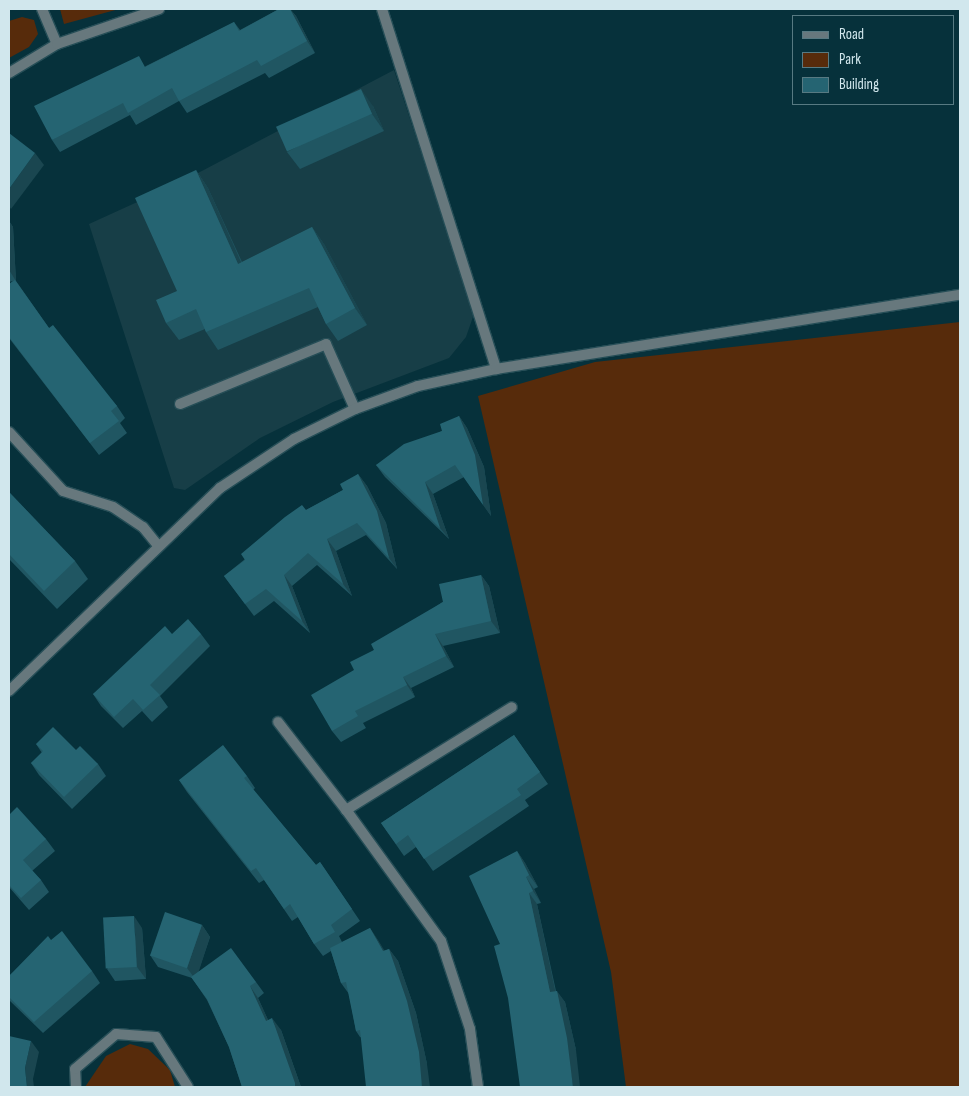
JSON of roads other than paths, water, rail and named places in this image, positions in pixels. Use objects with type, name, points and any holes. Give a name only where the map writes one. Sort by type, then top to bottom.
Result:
[{"type":"street","points":[[42,9],[57,44]]},
{"type":"street","points":[[9,73],[57,44],[159,9]]},
{"type":"street","points":[[382,9],[496,369]]},
{"type":"street","points":[[9,691],[157,544],[220,488],[294,439],[355,410],[418,386],[496,369],[960,295]]},
{"type":"street","points":[[180,404],[326,344],[355,410]]},
{"type":"street","points":[[9,432],[63,491],[113,507],[143,527],[157,544]]},
{"type":"street","points":[[346,810],[512,707]]},
{"type":"street","points":[[278,722],[346,810],[441,941],[470,1029],[478,1087]]},
{"type":"street","points":[[76,1087],[75,1069],[116,1034],[156,1037],[188,1087]]}]
